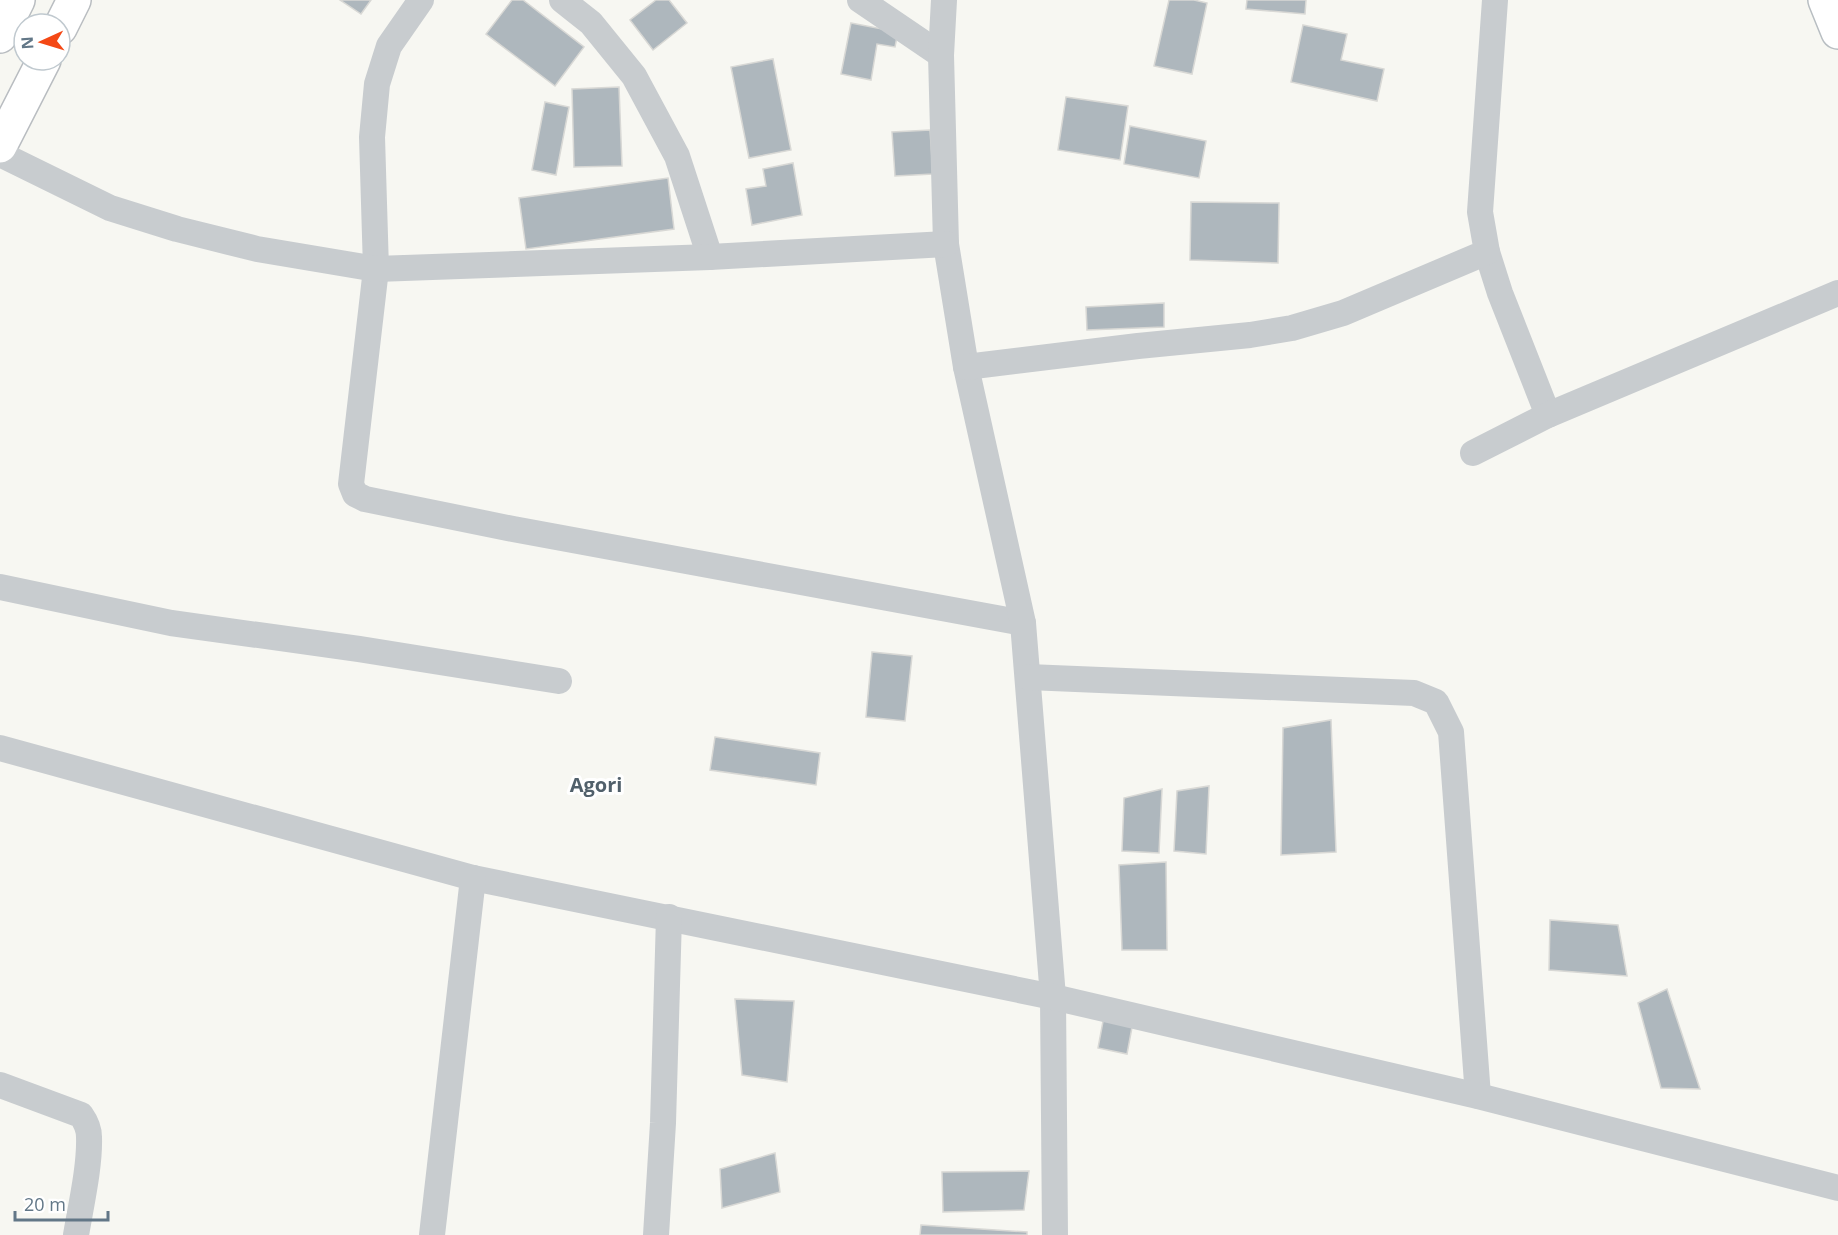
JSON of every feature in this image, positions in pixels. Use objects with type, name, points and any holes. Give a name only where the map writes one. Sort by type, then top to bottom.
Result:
[{"type":"main road","points":[[0,36],[18,0]]},
{"type":"main road","points":[[0,146],[38,72]]},
{"type":"street","points":[[421,0],[389,46],[377,84],[372,137],[376,269],[351,484],[355,494],[365,499],[513,529],[1023,623]]},
{"type":"street","points":[[562,0],[591,23],[634,76],[677,156],[710,257]]},
{"type":"street","points":[[860,0],[941,55]]},
{"type":"street","points":[[944,0],[941,55],[946,244],[966,367],[1023,623],[1028,677],[1053,997],[1055,1235]]},
{"type":"street","points":[[1496,0],[1480,212],[1487,252],[1500,292],[1548,415]]},
{"type":"street","points":[[0,154],[110,207],[177,230],[257,249],[376,269],[710,257],[946,244]]},
{"type":"street","points":[[966,367],[1250,335],[1292,328],[1342,313],[1487,252]]},
{"type":"street","points":[[1473,453],[1548,415],[1838,293]]},
{"type":"street","points":[[0,587],[171,623],[301,640],[559,681]]},
{"type":"street","points":[[1028,677],[1414,693],[1436,702],[1451,732],[1478,1096]]},
{"type":"street","points":[[0,748],[473,878],[1053,997],[1478,1096],[1838,1188]]},
{"type":"street","points":[[432,1235],[473,878]]},
{"type":"street","points":[[656,1235],[663,1123],[669,917]]},
{"type":"street","points":[[0,1085],[81,1115],[87,1124],[89,1137],[87,1159],[76,1235]]},
{"type":"building","points":[[340,0],[371,0],[361,14]]},
{"type":"building","points":[[512,0],[523,0],[584,47],[555,86],[486,34]]},
{"type":"building","points":[[656,0],[669,0],[687,23],[653,50],[630,20]]},
{"type":"building","points":[[1169,0],[1194,0],[1207,3],[1192,74],[1154,66]]},
{"type":"building","points":[[1247,0],[1306,0],[1305,14],[1246,9]]},
{"type":"building","points":[[851,23],[898,32],[895,47],[877,44],[871,80],[841,74]]},
{"type":"building","points":[[1303,25],[1347,34],[1341,60],[1384,69],[1377,101],[1291,82]]},
{"type":"building","points":[[773,59],[791,150],[749,158],[731,67]]},
{"type":"building","points":[[619,87],[622,166],[574,167],[572,89]]},
{"type":"building","points":[[1066,97],[1128,106],[1120,160],[1058,150]]},
{"type":"building","points":[[545,102],[569,107],[556,175],[532,170]]},
{"type":"building","points":[[1130,126],[1206,141],[1199,178],[1124,164]]},
{"type":"building","points":[[930,130],[933,174],[895,176],[892,132]]},
{"type":"building","points":[[793,163],[802,215],[752,225],[746,189],[766,186],[763,169]]},
{"type":"building","points":[[668,178],[674,229],[526,249],[519,198]]},
{"type":"building","points":[[1191,202],[1279,203],[1278,263],[1190,260]]},
{"type":"building","points":[[1164,303],[1164,327],[1087,330],[1086,307]]},
{"type":"building","points":[[872,652],[912,656],[905,721],[866,717]]},
{"type":"building","points":[[1331,720],[1336,852],[1281,855],[1283,728]]},
{"type":"building","points":[[715,737],[820,753],[816,785],[710,770]]},
{"type":"building","points":[[1209,786],[1206,854],[1174,851],[1177,791]]},
{"type":"building","points":[[1162,789],[1159,853],[1122,851],[1124,798]]},
{"type":"building","points":[[1166,862],[1167,950],[1122,950],[1119,865]]},
{"type":"building","points":[[1550,920],[1618,925],[1627,976],[1549,970]]},
{"type":"building","points":[[1667,989],[1700,1089],[1661,1088],[1638,1003]]},
{"type":"building","points":[[735,999],[794,1001],[787,1082],[742,1075]]},
{"type":"building","points":[[1104,1016],[1133,1022],[1127,1054],[1098,1048]]},
{"type":"building","points":[[775,1153],[780,1192],[722,1208],[720,1169]]},
{"type":"building","points":[[1029,1171],[1024,1210],[943,1212],[942,1172]]},
{"type":"building","points":[[921,1225],[1027,1232],[1027,1235],[920,1235]]},
{"type":"district","name":"Agori","points":[[596,784]]}]
